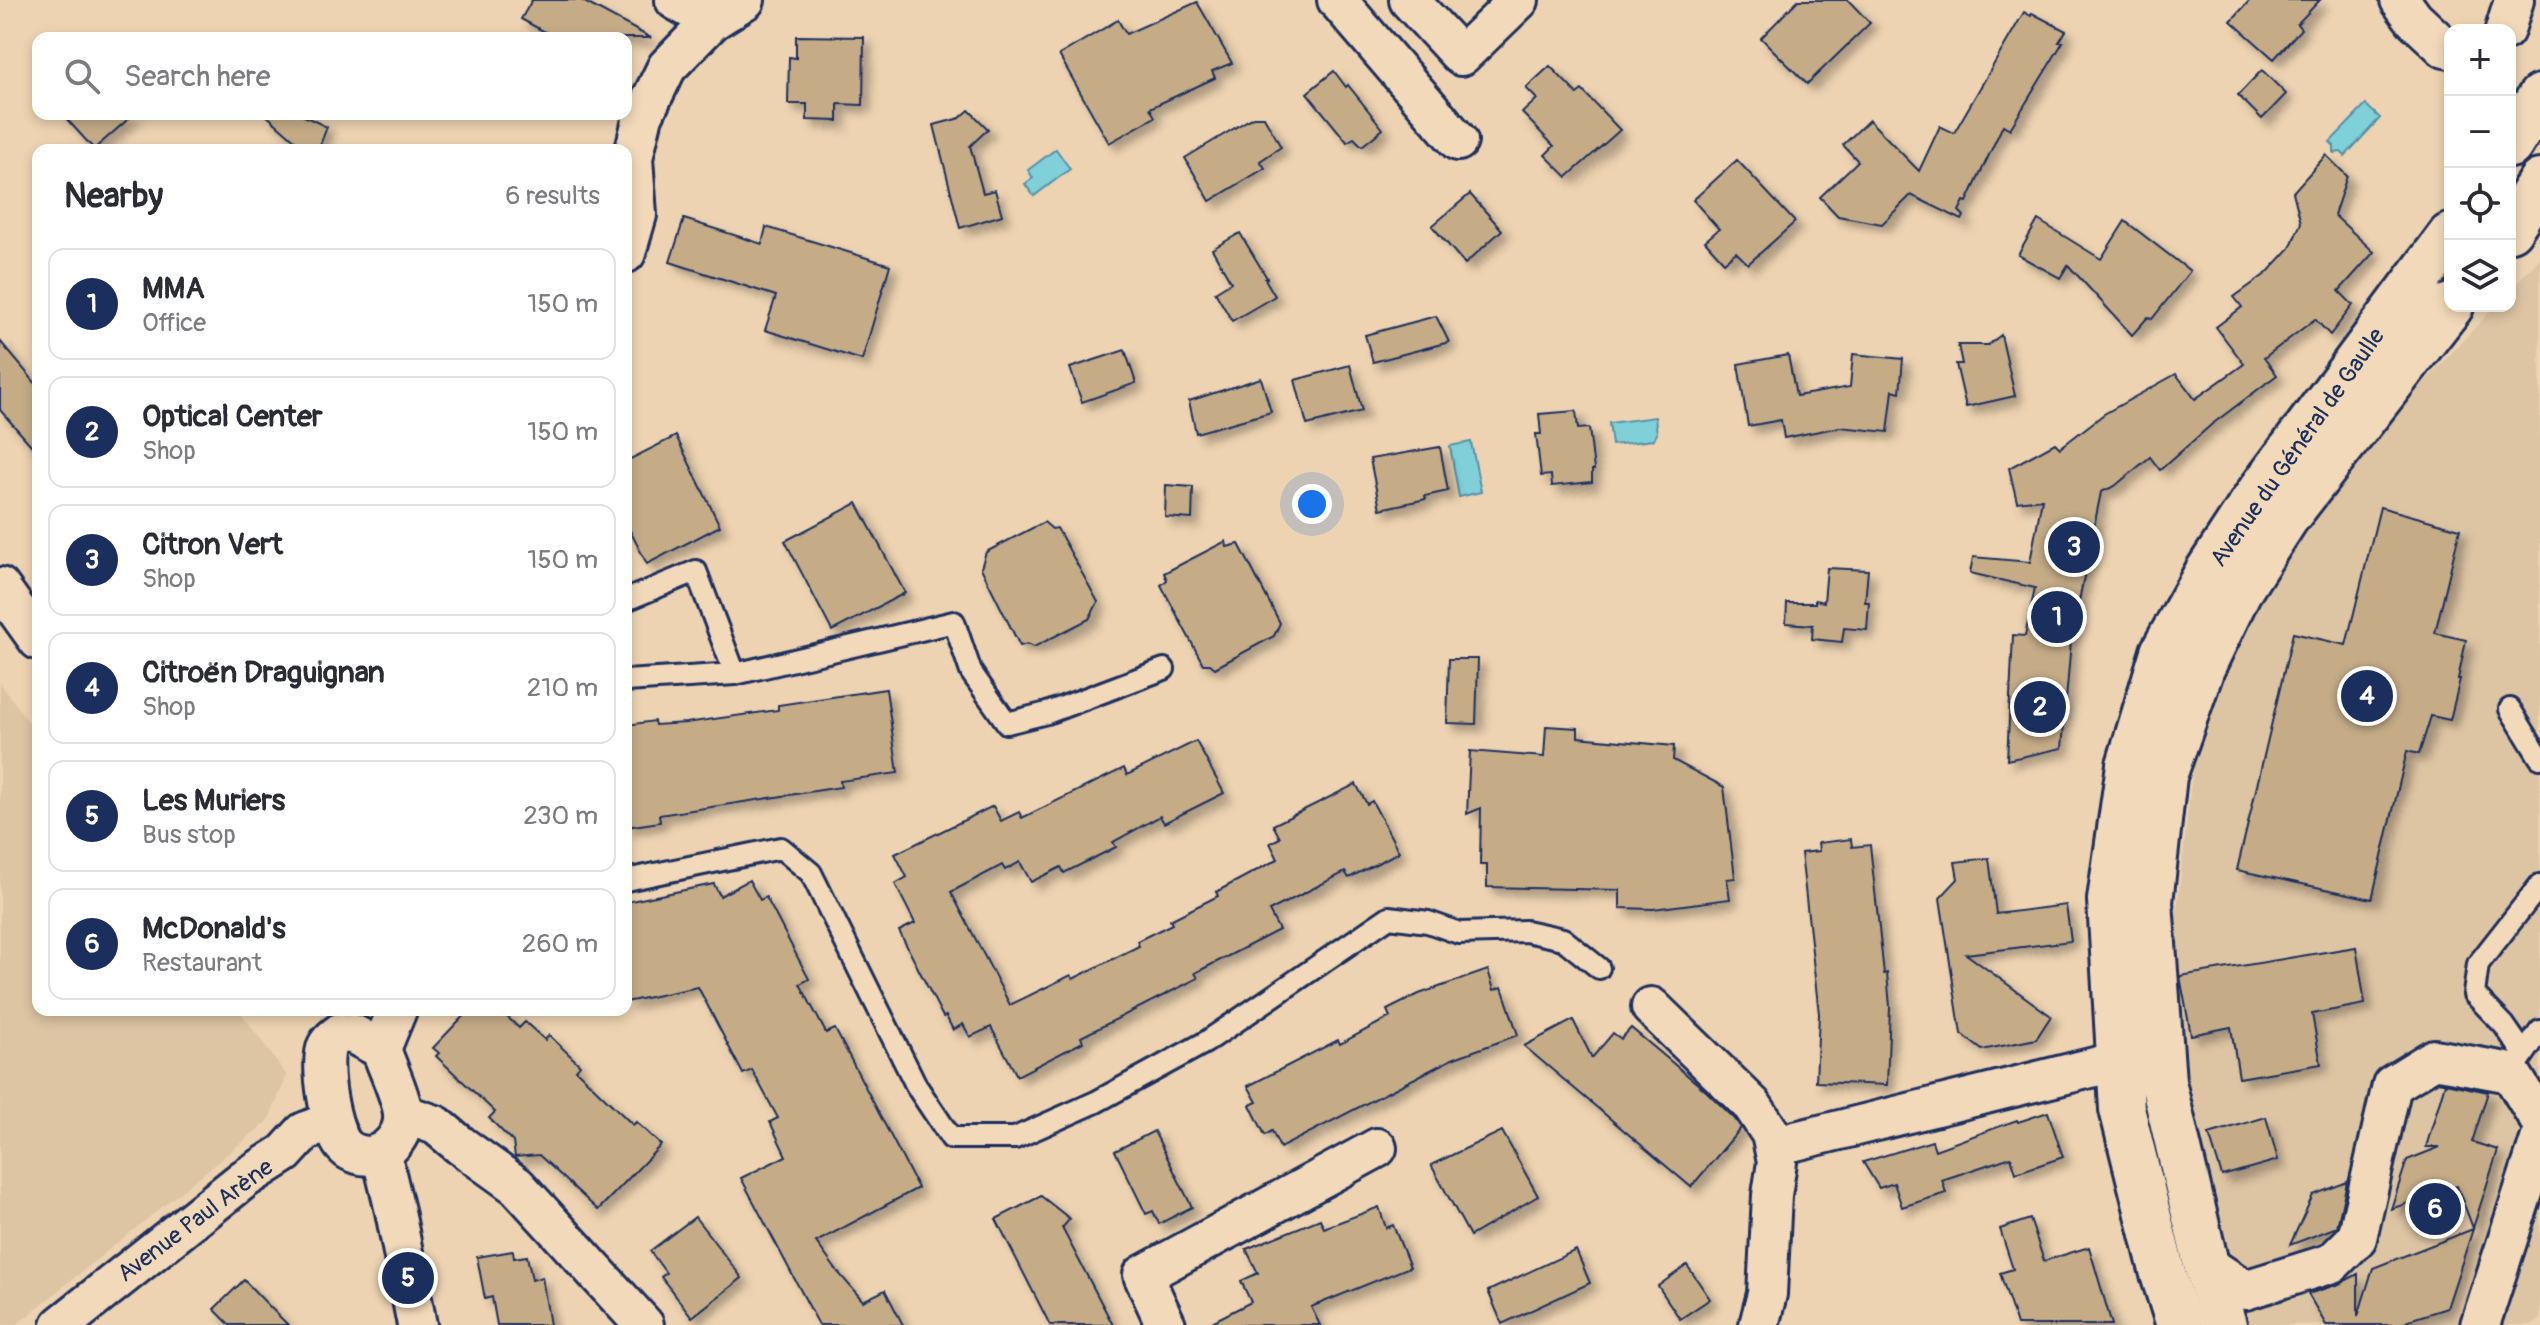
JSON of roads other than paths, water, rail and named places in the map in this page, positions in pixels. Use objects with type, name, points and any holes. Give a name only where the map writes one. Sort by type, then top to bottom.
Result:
[{"type":"main road","points":[[2516,135],[2540,97]]},
{"type":"main road","points":[[2521,220],[2540,182]]},
{"type":"main road","name":"Avenue du Général de Gaulle","points":[[2179,1325],[2163,1274],[2122,1109],[2110,900],[2129,765],[2163,652],[2208,571],[2259,493],[2447,240]]},
{"type":"main road","name":"Avenue du Général de Gaulle","points":[[2224,1325],[2206,1264],[2163,1082],[2150,902],[2164,776],[2202,668],[2239,591],[2286,518],[2446,312]]},
{"type":"street","points":[[675,0],[712,21]]},
{"type":"street","points":[[632,232],[637,215],[633,158],[643,116],[667,67],[712,21],[745,0]]},
{"type":"street","points":[[1337,0],[1458,141]]},
{"type":"street","points":[[1409,0],[1461,56],[1519,0]]},
{"type":"street","points":[[2400,0],[2414,19],[2444,47]]},
{"type":"street","points":[[2507,24],[2514,0]]},
{"type":"street","points":[[0,587],[32,632]]},
{"type":"street","points":[[1651,1007],[1752,1105],[1763,1118],[1775,1146],[1777,1162],[1772,1195],[1769,1273],[1759,1325]]},
{"type":"street","points":[[381,1049],[331,1022],[331,1039],[324,1061],[331,1121],[343,1146],[354,1153],[369,1156],[381,1153],[394,1143],[401,1131],[403,1114],[381,1049],[395,1016]]},
{"type":"street","points":[[2206,1264],[2245,1290],[2332,1263],[2357,1238],[2392,1085],[2434,1059],[2529,1091]]},
{"type":"street","points":[[1775,1146],[2119,1061]]},
{"type":"street","points":[[403,1114],[436,1125],[517,1186],[644,1325]]},
{"type":"street","name":"Avenue Paul Arène","points":[[61,1325],[244,1179],[285,1153],[304,1132],[331,1121]]},
{"type":"street","points":[[2480,1325],[2532,1193],[2540,1140]]},
{"type":"street","points":[[1166,1325],[1143,1275],[1377,1148]]},
{"type":"street","points":[[381,1153],[417,1325]]},
{"type":"lane","points":[[632,598],[696,571],[735,674]]},
{"type":"lane","points":[[632,681],[735,674],[954,622],[971,672],[1007,723],[1047,713],[1164,669]]},
{"type":"lane","points":[[2510,709],[2540,758]]},
{"type":"lane","points":[[632,879],[781,848],[811,873],[917,1087],[951,1138],[1015,1138],[1096,1102],[1206,1042],[1389,917],[1428,922],[1459,933],[1526,931],[1563,939],[1599,968]]},
{"type":"lane","points":[[2529,1091],[2504,1025],[2474,994],[2478,964],[2540,885]]},
{"type":"lane","points":[[2529,1091],[2540,1031]]},
{"type":"water","points":[[2366,105],[2380,118],[2345,156],[2341,152],[2334,153],[2330,142]]},
{"type":"water","points":[[1056,149],[1070,169],[1034,196],[1025,184],[1033,178],[1028,170]]},
{"type":"water","points":[[1655,417],[1657,434],[1653,440],[1612,445],[1609,423]]},
{"type":"water","points":[[1471,442],[1481,492],[1459,497],[1450,446]]},
{"type":"place","name":"Citron Vert","points":[[2074,547]]},
{"type":"place","name":"MMA","points":[[2057,617]]},
{"type":"place","name":"Citroën Draguignan","points":[[2367,696]]},
{"type":"place","name":"Optical Center","points":[[2040,707]]},
{"type":"place","name":"McDonald's","points":[[2435,1209]]},
{"type":"place","name":"Les Muriers","points":[[408,1278]]}]
